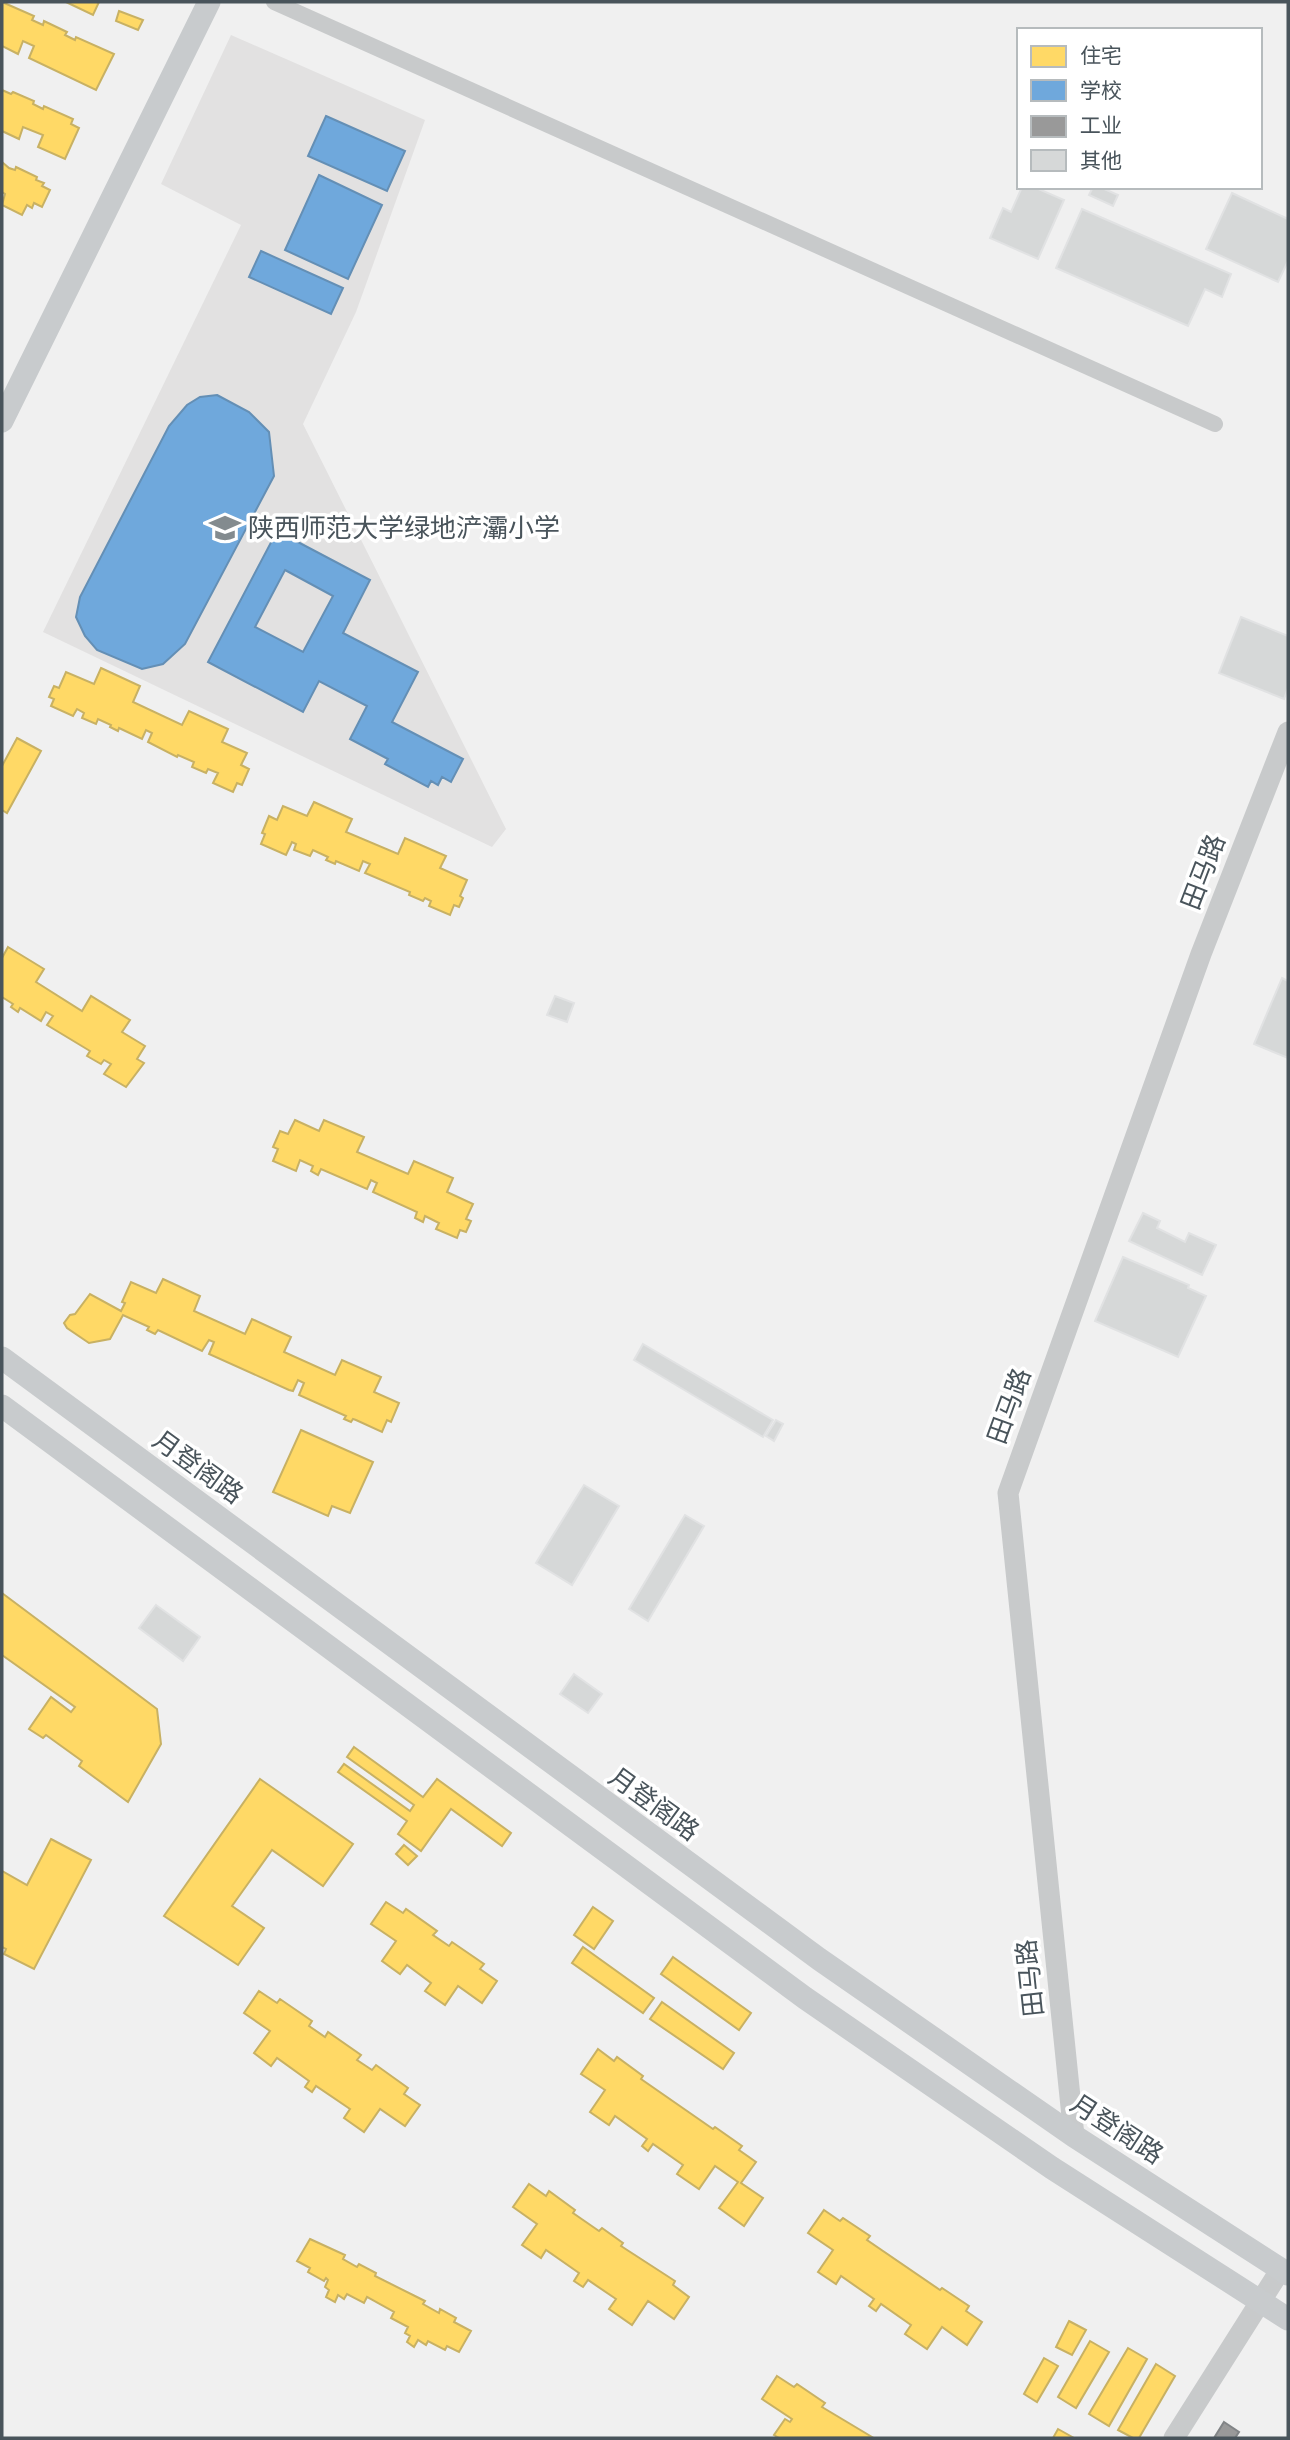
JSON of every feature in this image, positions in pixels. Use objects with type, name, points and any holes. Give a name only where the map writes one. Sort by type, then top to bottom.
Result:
[{"type":"main road","points":[[2,421],[209,2]]},
{"type":"main road","name":"月登阁路","points":[[2,1358],[819,1959],[1074,2136],[1284,2272]]},
{"type":"main road","points":[[2,1406],[804,1998],[1052,2168],[1288,2319]]},
{"type":"street","points":[[274,2],[1216,424]]},
{"type":"street","name":"田马路","points":[[1074,2136],[1008,1493],[1201,954],[1288,732]]},
{"type":"street","points":[[1174,2438],[1260,2303],[1284,2272]]},
{"type":"shaded area","name":"陕西师范大学绿地浐灞小学","points":[[231,35],[425,120],[356,312],[303,424],[506,829],[492,847],[43,632],[241,225],[161,184]]},
{"type":"building: 住宅","points":[[2,2],[34,16],[32,20],[43,25],[44,21],[67,32],[65,35],[75,40],[76,37],[114,54],[96,90],[29,58],[34,46],[23,41],[18,54],[2,46]]},
{"type":"building: 住宅","points":[[66,2],[99,2],[93,15]]},
{"type":"building: 住宅","points":[[119,11],[143,20],[138,30],[116,21]]},
{"type":"building: 住宅","points":[[2,90],[11,94],[13,92],[34,101],[33,104],[43,109],[44,106],[73,119],[71,124],[79,128],[65,159],[38,147],[43,135],[23,127],[19,139],[2,131]]},
{"type":"building: 住宅","points":[[2,162],[9,168],[15,170],[16,167],[37,177],[36,180],[44,183],[42,186],[50,190],[42,207],[34,203],[32,208],[27,205],[22,215],[2,205],[5,194],[2,192]]},
{"type":"building: 住宅","points":[[101,668],[140,686],[133,702],[182,725],[189,711],[228,729],[222,742],[247,753],[241,765],[249,769],[242,785],[237,783],[233,792],[213,783],[218,773],[208,769],[206,773],[192,767],[194,762],[178,755],[177,757],[148,742],[152,733],[146,730],[142,739],[119,728],[118,731],[98,719],[96,724],[82,718],[84,713],[77,709],[73,716],[51,706],[54,699],[49,697],[54,686],[59,688],[66,672],[94,684]]},
{"type":"building: 住宅","points":[[17,738],[41,751],[7,813],[2,810],[2,766]]},
{"type":"building: 住宅","points":[[314,802],[352,819],[346,832],[398,854],[405,838],[446,856],[440,868],[467,880],[460,896],[463,898],[459,907],[454,905],[450,915],[429,906],[431,901],[425,898],[423,901],[409,895],[410,892],[365,873],[370,864],[363,861],[359,871],[336,861],[335,864],[326,860],[328,857],[313,850],[310,856],[294,850],[296,844],[292,842],[286,855],[261,844],[269,816],[277,820],[283,806],[307,816]]},
{"type":"building: 住宅","points":[[8,947],[44,969],[36,982],[82,1011],[91,996],[130,1020],[122,1032],[145,1046],[137,1059],[144,1063],[126,1087],[104,1074],[111,1064],[104,1060],[101,1064],[87,1056],[90,1051],[47,1025],[53,1016],[46,1012],[41,1021],[20,1008],[18,1012],[11,1007],[13,1004],[2,997],[2,958]]},
{"type":"building: 住宅","points":[[295,1120],[319,1131],[324,1120],[364,1137],[357,1152],[408,1174],[414,1161],[453,1178],[447,1192],[473,1204],[466,1219],[471,1221],[466,1232],[460,1230],[457,1238],[436,1229],[439,1223],[425,1216],[423,1222],[415,1218],[417,1212],[373,1192],[377,1183],[371,1180],[367,1189],[321,1169],[318,1175],[311,1171],[313,1166],[300,1160],[296,1171],[273,1161],[278,1149],[273,1147],[280,1131],[288,1134]]},
{"type":"building: 住宅","points":[[163,1279],[200,1296],[194,1311],[245,1334],[252,1319],[291,1337],[284,1352],[335,1375],[342,1360],[381,1377],[374,1392],[399,1403],[391,1422],[387,1420],[382,1432],[356,1420],[351,1422],[344,1419],[346,1416],[299,1395],[304,1383],[298,1380],[293,1391],[289,1390],[209,1354],[214,1342],[209,1340],[202,1351],[158,1330],[155,1334],[147,1330],[149,1327],[123,1315],[110,1339],[89,1343],[64,1323],[70,1315],[75,1314],[90,1294],[121,1311],[131,1282],[156,1293]]},
{"type":"building: 住宅","points":[[301,1430],[373,1462],[350,1513],[332,1506],[328,1516],[273,1492]]},
{"type":"building: 住宅","points":[[2,1593],[157,1709],[161,1744],[128,1802],[79,1766],[82,1761],[46,1735],[43,1738],[29,1729],[51,1697],[71,1712],[75,1707],[2,1655]]},
{"type":"building: 住宅","points":[[354,1747],[423,1797],[437,1779],[511,1833],[502,1846],[451,1809],[421,1851],[398,1834],[407,1821],[338,1772],[344,1764],[410,1811],[414,1805],[347,1757]]},
{"type":"building: 住宅","points":[[260,1779],[353,1844],[323,1886],[272,1850],[232,1906],[264,1928],[238,1965],[164,1916]]},
{"type":"building: 住宅","points":[[51,1839],[91,1860],[34,1969],[4,1954],[6,1949],[2,1947],[2,1871],[27,1885]]},
{"type":"building: 住宅","points":[[404,1845],[417,1856],[408,1865],[396,1854]]},
{"type":"building: 住宅","points":[[386,1902],[403,1913],[406,1909],[437,1931],[433,1935],[449,1946],[452,1942],[484,1964],[480,1969],[497,1981],[482,2003],[458,1986],[445,2005],[425,1991],[431,1983],[407,1965],[400,1974],[382,1961],[396,1941],[371,1924]]},
{"type":"building: 住宅","points":[[593,1907],[613,1921],[594,1949],[574,1935]]},
{"type":"building: 住宅","points":[[583,1947],[654,1998],[643,2013],[572,1963]]},
{"type":"building: 住宅","points":[[673,1957],[751,2013],[739,2030],[661,1974]]},
{"type":"building: 住宅","points":[[259,1991],[277,2003],[280,1999],[312,2021],[309,2026],[325,2037],[328,2032],[361,2055],[357,2060],[372,2070],[376,2065],[408,2088],[404,2094],[420,2105],[405,2126],[380,2109],[364,2132],[344,2118],[350,2109],[316,2086],[312,2092],[305,2087],[309,2081],[277,2058],[271,2066],[254,2053],[270,2031],[244,2013]]},
{"type":"building: 住宅","points":[[662,2002],[734,2053],[723,2069],[650,2019]]},
{"type":"building: 住宅","points":[[598,2049],[614,2061],[617,2057],[643,2076],[641,2079],[742,2146],[739,2150],[756,2162],[741,2183],[763,2198],[744,2226],[719,2208],[738,2182],[715,2166],[699,2189],[677,2174],[683,2165],[653,2144],[648,2151],[642,2146],[647,2139],[615,2116],[609,2125],[590,2112],[605,2090],[581,2074]]},
{"type":"building: 住宅","points":[[529,2184],[546,2196],[549,2191],[575,2210],[573,2213],[599,2231],[602,2228],[623,2243],[621,2246],[675,2281],[673,2285],[689,2297],[674,2319],[648,2301],[632,2325],[609,2309],[616,2299],[588,2280],[583,2287],[574,2281],[579,2273],[546,2250],[541,2258],[522,2245],[537,2224],[513,2207]]},
{"type":"building: 住宅","points":[[824,2210],[840,2221],[843,2218],[870,2236],[867,2240],[940,2290],[942,2288],[969,2306],[966,2311],[982,2322],[967,2345],[942,2327],[927,2349],[905,2334],[911,2325],[881,2304],[876,2311],[869,2306],[874,2299],[841,2276],[836,2284],[818,2272],[833,2250],[808,2233]]},
{"type":"building: 住宅","points":[[310,2239],[345,2255],[343,2259],[376,2273],[375,2276],[425,2301],[423,2304],[439,2313],[440,2309],[456,2318],[454,2322],[471,2331],[459,2352],[447,2346],[445,2350],[428,2341],[426,2345],[418,2340],[414,2347],[407,2342],[410,2336],[405,2333],[408,2327],[391,2318],[394,2312],[367,2297],[364,2303],[347,2294],[344,2299],[338,2295],[335,2302],[326,2297],[329,2290],[325,2287],[328,2280],[326,2278],[324,2281],[308,2272],[310,2268],[297,2261]]},
{"type":"building: 住宅","points":[[1069,2321],[1086,2330],[1072,2355],[1056,2347]]},
{"type":"building: 住宅","points":[[1090,2341],[1109,2352],[1076,2408],[1058,2397]]},
{"type":"building: 住宅","points":[[1128,2348],[1147,2359],[1109,2426],[1089,2414]]},
{"type":"building: 住宅","points":[[1044,2358],[1058,2366],[1037,2402],[1024,2394]]},
{"type":"building: 住宅","points":[[1156,2364],[1175,2376],[1139,2438],[1133,2438],[1118,2430]]},
{"type":"building: 住宅","points":[[777,2376],[794,2387],[797,2384],[825,2403],[822,2407],[872,2437],[779,2438],[774,2435],[785,2419],[790,2422],[792,2419],[762,2399]]},
{"type":"building: 住宅","points":[[1058,2429],[1074,2438],[1053,2438]]},
{"type":"building: 学校","points":[[326,116],[405,151],[387,191],[308,156]]},
{"type":"building: 学校","points":[[319,175],[382,205],[348,279],[285,250]]},
{"type":"building: 学校","points":[[261,251],[343,288],[331,314],[249,277]]},
{"type":"building: 学校","points":[[217,395],[249,412],[269,432],[274,476],[185,644],[163,664],[142,669],[97,650],[85,636],[76,617],[80,597],[169,426],[187,405],[200,397]]},
{"type":"building: 学校","points":[[277,531],[370,580],[343,633],[418,672],[392,722],[463,759],[451,782],[442,777],[438,785],[431,781],[428,787],[385,764],[388,759],[350,739],[367,706],[319,681],[303,712],[208,662]],"holes":[[[285,570],[333,596],[303,652],[255,627]]]},
{"type":"building: 工业","points":[[1224,2422],[1239,2432],[1235,2438],[1214,2438]]},
{"type":"building: 其他","points":[[1021,189],[1039,189],[1064,200],[1038,259],[990,238],[1003,208],[1011,212]]},
{"type":"building: 其他","points":[[1092,189],[1104,189],[1118,195],[1113,206],[1089,195]]},
{"type":"building: 其他","points":[[1232,193],[1288,219],[1288,261],[1278,282],[1206,249]]},
{"type":"building: 其他","points":[[1082,209],[1231,274],[1222,297],[1205,289],[1188,326],[1056,268]]},
{"type":"building: 其他","points":[[1241,617],[1288,636],[1288,688],[1284,699],[1219,673]]},
{"type":"building: 其他","points":[[1282,978],[1288,981],[1288,1058],[1254,1044]]},
{"type":"building: 其他","points":[[555,996],[574,1003],[567,1022],[547,1015]]},
{"type":"building: 其他","points":[[1143,1213],[1160,1221],[1157,1228],[1185,1242],[1189,1233],[1216,1245],[1202,1275],[1129,1241]]},
{"type":"building: 其他","points":[[1123,1257],[1189,1285],[1188,1288],[1206,1296],[1178,1357],[1095,1321]]},
{"type":"building: 其他","points":[[643,1344],[773,1420],[763,1437],[634,1360]]},
{"type":"building: 其他","points":[[776,1420],[783,1424],[774,1441],[766,1436]]},
{"type":"building: 其他","points":[[584,1485],[619,1506],[572,1585],[536,1563]]},
{"type":"building: 其他","points":[[685,1515],[704,1526],[648,1621],[629,1609]]},
{"type":"building: 其他","points":[[156,1605],[200,1637],[183,1661],[139,1628]]},
{"type":"building: 其他","points":[[574,1674],[602,1694],[588,1713],[560,1694]]},
{"type":"place","name":"陕西师范大学绿地浐灞小学","points":[[225,528]]}]
